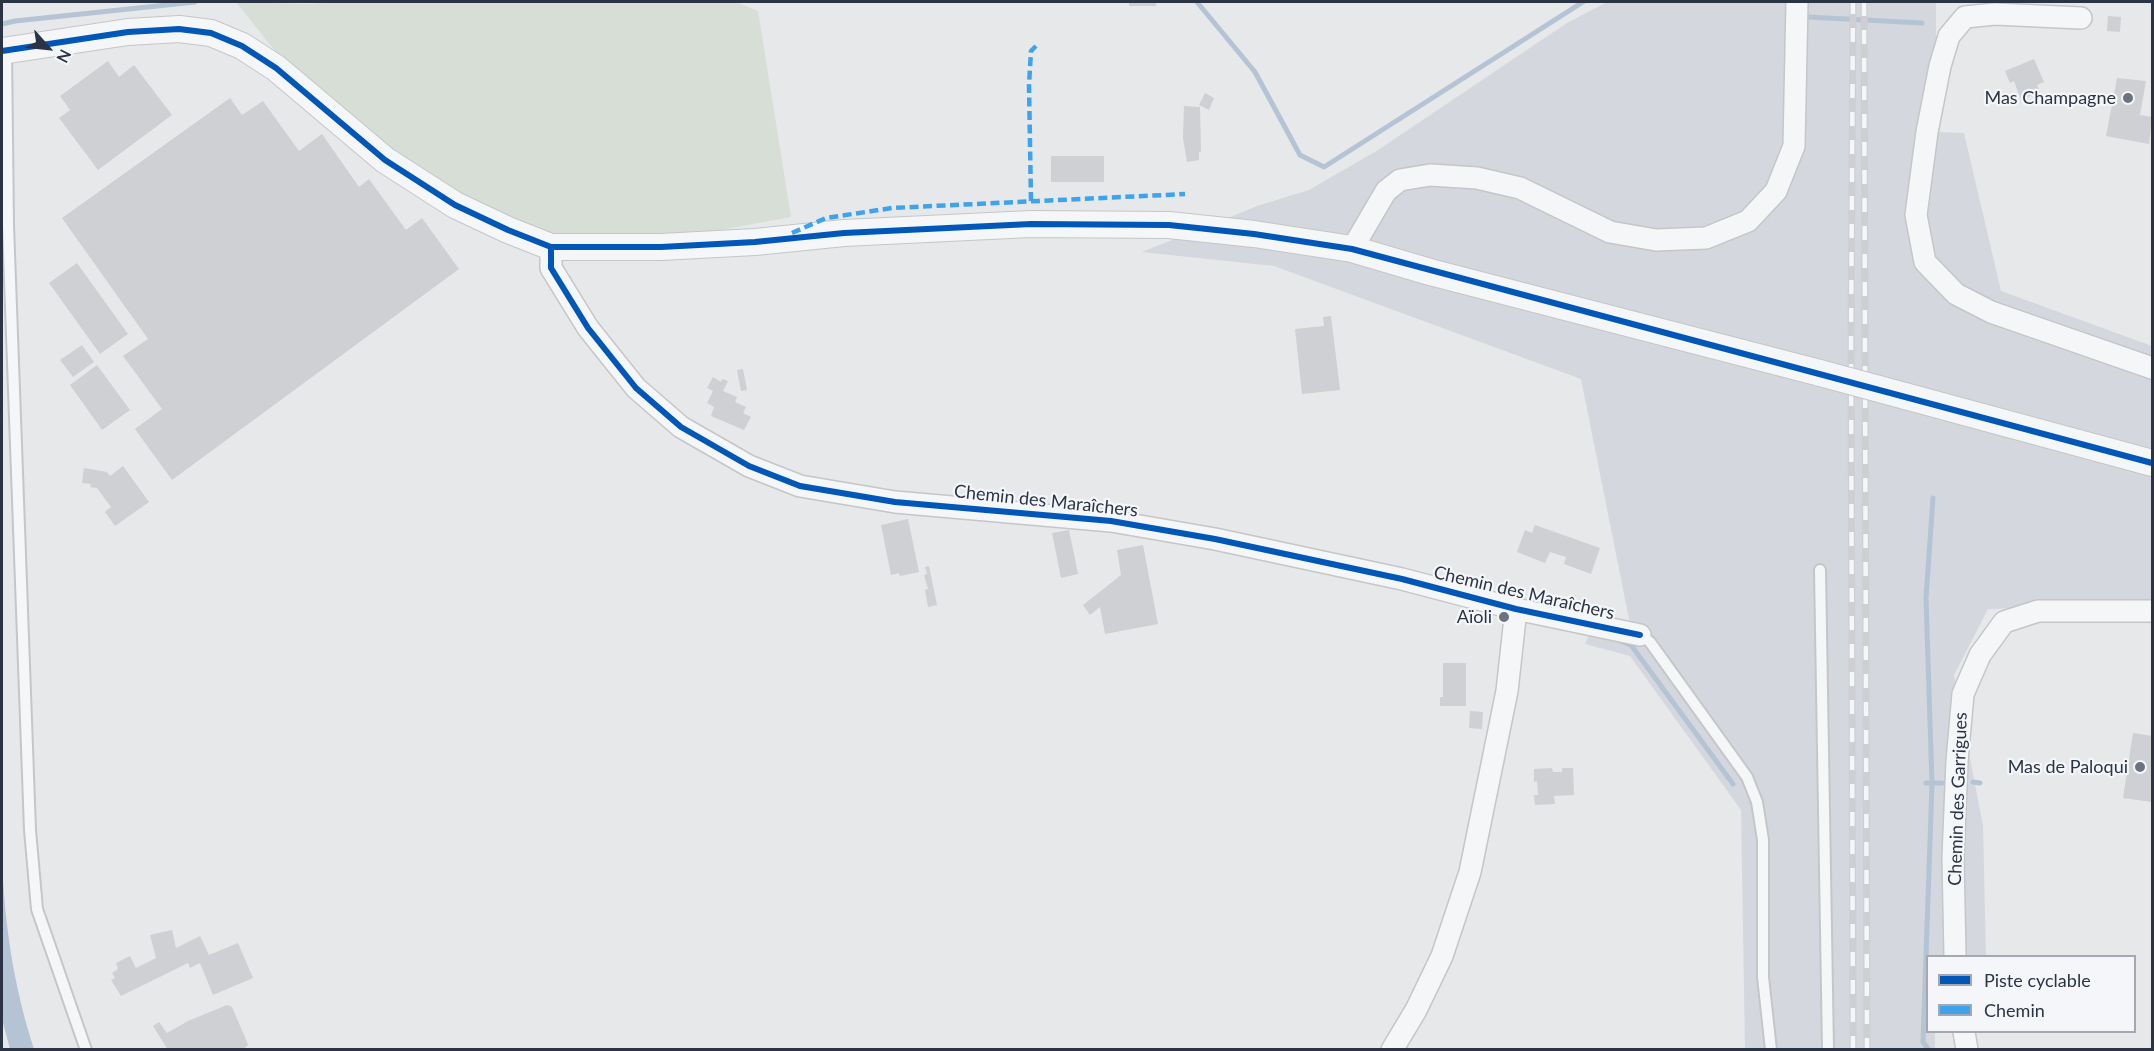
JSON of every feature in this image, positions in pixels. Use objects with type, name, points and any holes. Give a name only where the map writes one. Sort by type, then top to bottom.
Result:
[{"type":"street","points":[[1352,249],[1386,191],[1400,180],[1430,175],[1477,178],[1520,188],[1610,232],[1656,240],[1706,238],[1748,221],[1776,191],[1794,146],[1797,2]]},
{"type":"street","points":[[2081,18],[1995,14],[1965,17],[1949,36],[1940,66],[1927,132],[1916,215],[1925,262],[1956,294],[1991,312],[2152,368]]},
{"type":"street","points":[[4,50],[128,32],[179,29],[210,33],[242,46],[276,68],[386,160],[455,205],[551,247],[661,247],[755,242],[844,233],[1031,224],[1169,225],[1254,234],[1352,249],[1430,272],[1820,373],[2152,463]]},
{"type":"street","name":"Chemin des Maraîchers","points":[[551,247],[551,268],[588,328],[636,388],[681,427],[749,466],[800,486],[895,502],[1123,523],[1215,539],[1390,576],[1516,609],[1640,635]]},
{"type":"street","name":"Chemin des Maraîchers","points":[[1392,1050],[1416,1010],[1442,956],[1470,872],[1507,691],[1516,609]]},
{"type":"street","name":"Chemin des Garrigues","points":[[1955,955],[1953,858],[1962,694],[1980,655],[2004,622],[2038,611],[2152,611]]},
{"type":"street","points":[[1964,1033],[1967,1050]]},
{"type":"lane","points":[[4,50],[8,225],[30,830],[37,909],[86,1050]]},
{"type":"lane","points":[[1820,570],[1828,1050]]},
{"type":"lane","points":[[1640,635],[1650,642],[1747,777],[1757,802],[1763,840],[1763,977],[1770,1050]]},
{"type":"shaded area","points":[[236,2],[307,4],[336,2],[736,2],[758,11],[791,217],[655,242],[554,241],[511,225],[393,153],[318,92],[276,52]]},
{"type":"shaded area","points":[[1607,2],[1936,2],[1936,132],[1964,133],[2001,291],[2152,346],[2152,605],[1988,609],[1954,675],[1983,826],[1986,955],[1926,955],[1926,1033],[1935,1033],[1935,1049],[1745,1049],[1741,810],[1630,656],[1585,644],[1590,633],[1630,624],[1581,379],[1274,266],[1142,252],[1260,205],[1309,190],[1378,150],[1567,23]]},
{"type":"water","points":[[2,858],[11,955],[34,1049],[10,1049],[2,1019]]},
{"type":"building","points":[[1129,2],[1156,2],[1156,6],[1129,6]]},
{"type":"building","points":[[2108,16],[2121,17],[2120,32],[2107,31]]},
{"type":"building","points":[[2034,59],[2044,82],[2037,85],[2040,92],[2021,100],[2014,81],[2010,83],[2005,71]]},
{"type":"building","points":[[108,61],[119,77],[134,65],[172,115],[98,170],[59,118],[70,110],[60,96]]},
{"type":"building","name":"Mas Champagne","points":[[2117,78],[2146,81],[2140,115],[2152,117],[2149,144],[2106,136]]},
{"type":"building","points":[[1205,93],[1214,98],[1209,110],[1199,105]]},
{"type":"building","points":[[230,98],[242,115],[263,101],[299,151],[322,134],[359,187],[369,179],[406,230],[422,218],[459,269],[172,480],[135,429],[162,409],[123,356],[148,339],[62,218]]},
{"type":"building","points":[[1184,106],[1200,107],[1201,152],[1199,152],[1199,160],[1187,162],[1183,138]]},
{"type":"building","points":[[1051,156],[1104,156],[1104,182],[1051,182]]},
{"type":"building","points":[[77,263],[128,334],[100,354],[49,283]]},
{"type":"building","points":[[1331,316],[1340,390],[1302,394],[1295,329],[1324,326],[1323,317]]},
{"type":"building","points":[[82,345],[94,362],[73,377],[60,360]]},
{"type":"building","points":[[97,365],[130,410],[102,430],[70,385]]},
{"type":"building","points":[[743,369],[747,390],[741,391],[737,370]]},
{"type":"building","points":[[713,377],[721,382],[722,379],[728,381],[723,391],[737,397],[735,402],[746,407],[743,413],[751,417],[744,430],[711,416],[714,407],[707,403],[713,391],[707,388]]},
{"type":"building","points":[[123,466],[149,502],[115,526],[105,512],[111,507],[97,488],[90,487],[91,484],[82,483],[84,468],[107,472],[110,476]]},
{"type":"building","points":[[908,519],[919,572],[900,576],[899,573],[891,575],[881,525]]},
{"type":"building","points":[[1535,525],[1600,548],[1591,574],[1564,564],[1566,557],[1550,552],[1545,563],[1517,552],[1525,530],[1532,533]]},
{"type":"building","points":[[1069,530],[1078,574],[1061,578],[1052,533]]},
{"type":"building","points":[[1143,545],[1158,624],[1105,634],[1100,607],[1090,615],[1083,605],[1121,575],[1117,550]]},
{"type":"building","points":[[929,566],[937,605],[928,607],[925,590],[928,589],[924,575],[927,574],[925,567]]},
{"type":"building","points":[[1443,663],[1466,663],[1466,706],[1440,706],[1440,697],[1443,697]]},
{"type":"building","points":[[1470,711],[1483,712],[1482,729],[1469,728]]},
{"type":"building","name":"Mas de Paloqui","points":[[2133,733],[2152,736],[2152,802],[2123,798]]},
{"type":"building","points":[[1552,768],[1553,772],[1562,772],[1562,768],[1573,768],[1574,795],[1554,796],[1555,804],[1535,805],[1534,795],[1538,795],[1537,781],[1534,782],[1534,769]]},
{"type":"building","points":[[172,930],[176,948],[200,936],[209,955],[238,943],[253,978],[213,995],[200,963],[190,968],[188,963],[121,996],[111,980],[115,978],[112,973],[118,969],[116,963],[130,956],[136,968],[156,958],[150,935]]},
{"type":"building","points":[[227,1005],[232,1007],[248,1045],[242,1050],[168,1050],[153,1026],[159,1022],[167,1033],[188,1021]]},
{"type":"waterway","points":[[2,24],[195,2]]},
{"type":"waterway","points":[[1197,2],[1255,72],[1300,155],[1324,167],[1583,2]]},
{"type":"waterway","points":[[1808,17],[1922,23]]},
{"type":"waterway","points":[[1926,955],[1932,784],[1926,598],[1933,498]]},
{"type":"waterway","points":[[1618,640],[1631,645],[1733,784]]},
{"type":"waterway","points":[[1973,782],[1980,783]]},
{"type":"waterway","points":[[1926,783],[1942,783]]},
{"type":"waterway","points":[[1926,956],[1923,1042],[1929,1050]]},
{"type":"railway","points":[[1853,2],[1851,347],[1853,1050]]},
{"type":"railway","points":[[1864,2],[1867,1050]]},
{"type":"marked path","points":[[1031,201],[1029,85],[1031,51],[1036,46]]},
{"type":"marked path","points":[[792,233],[826,218],[892,208],[1185,194]]},
{"type":"cycle path","points":[[2,51],[128,32],[179,29],[211,33],[242,46],[276,68],[385,160],[455,205],[551,247],[661,247],[755,242],[844,233],[1031,224],[1169,225],[1254,234],[1352,249],[2152,463]]},
{"type":"cycle path","points":[[551,247],[551,268],[588,328],[636,388],[681,427],[749,466],[800,486],[895,502],[1111,521],[1215,539],[1402,579],[1516,609],[1640,635]]},
{"type":"place","name":"Mas Champagne","points":[[2128,98]]},
{"type":"place","name":"Aïoli","points":[[1504,617]]},
{"type":"place","name":"Mas de Paloqui","points":[[2140,767]]}]
